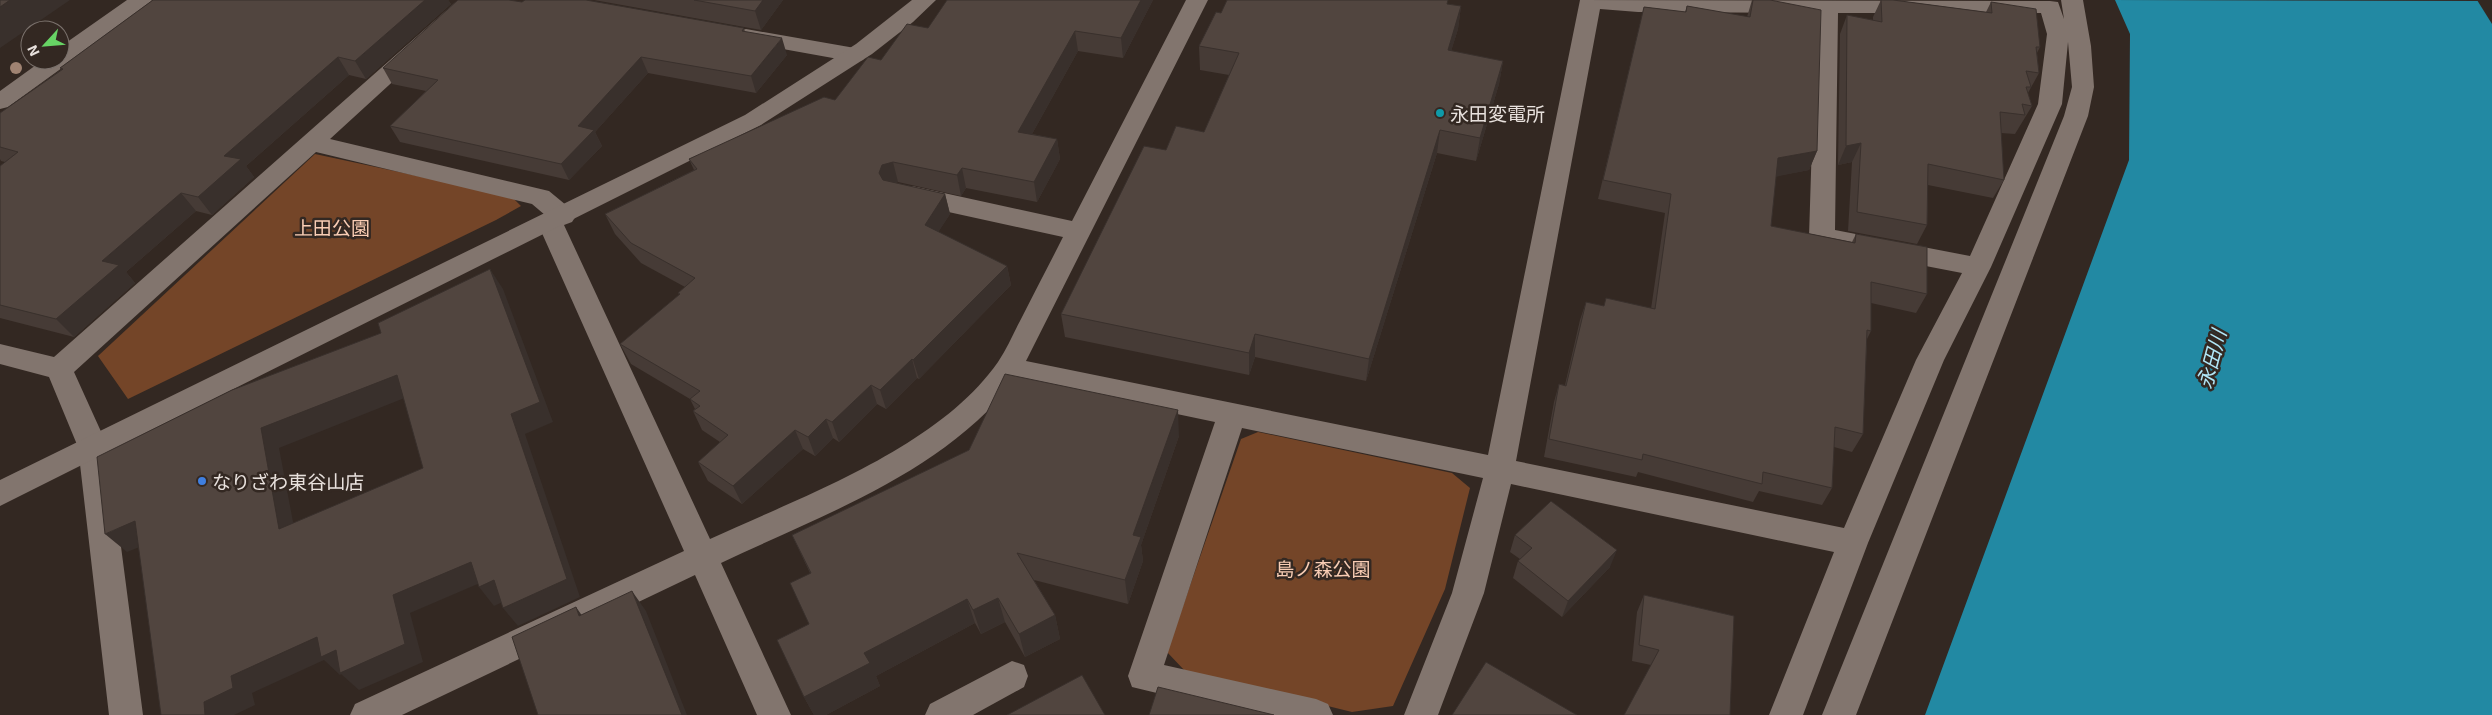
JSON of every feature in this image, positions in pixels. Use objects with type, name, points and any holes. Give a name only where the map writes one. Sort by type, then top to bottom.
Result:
[{"type":"street","points":[[70,51],[140,0]]},
{"type":"street","points":[[59,369],[471,0]]},
{"type":"street","points":[[0,494],[753,120],[855,55],[902,21],[925,0]]},
{"type":"street","points":[[367,715],[858,484],[903,460],[944,434],[980,403],[1009,368],[1197,0]]},
{"type":"street","points":[[1839,715],[2076,116],[2083,87],[2080,46],[2072,0]]},
{"type":"street","points":[[1421,715],[1468,593],[1500,470],[1591,1],[1638,6],[1828,8],[2050,7],[2058,34],[2050,104],[1978,267],[1930,360],[1853,543],[1786,715]]},
{"type":"street","points":[[1828,8],[1822,237],[1978,267]]},
{"type":"street","points":[[730,33],[855,55]]},
{"type":"street","points":[[0,102],[44,70]]},
{"type":"street","points":[[312,143],[540,197],[557,219],[702,558],[774,715]]},
{"type":"street","points":[[898,192],[1079,231]]},
{"type":"street","points":[[0,354],[59,369]]},
{"type":"street","points":[[1009,368],[1853,543]]},
{"type":"street","points":[[59,369],[93,448],[126,715]]},
{"type":"street","points":[[1232,414],[1144,676],[1316,715]]},
{"type":"street","points":[[942,715],[1012,676]]},
{"type":"green space","name":"上田公園","points":[[315,154],[511,196],[521,206],[496,220],[128,399],[98,356]]},
{"type":"green space","name":"島ノ森公園","points":[[1258,432],[1452,473],[1470,488],[1445,589],[1393,706],[1352,712],[1185,671],[1167,652],[1241,439]]},
{"type":"water","name":"永田川","points":[[2115,0],[2477,0],[2492,24],[2492,715],[1925,715],[2129,160],[2130,34]]},
{"type":"pier","points":[[2112,0],[2480,0],[2481,1]]},
{"type":"building","points":[[0,0],[10,0],[0,7]]},
{"type":"building","points":[[153,0],[425,0],[355,61],[338,57],[224,156],[241,159],[198,197],[181,193],[102,261],[119,265],[56,319],[0,305],[0,166],[18,152],[0,147],[0,113],[62,70],[70,70],[70,61]]},
{"type":"building","points":[[458,0],[509,0],[522,2],[525,0],[586,0],[744,28],[742,31],[782,38],[751,76],[641,57],[578,126],[594,130],[561,164],[390,126],[438,80],[383,68]]},
{"type":"building","points":[[694,0],[763,0],[755,11]]},
{"type":"building","points":[[947,0],[1141,0],[1121,38],[1075,31],[1018,132],[1057,139],[1034,182],[962,168],[957,175],[893,162],[882,165],[879,173],[883,180],[945,194],[925,225],[1007,266],[913,360],[880,390],[871,385],[832,422],[826,419],[808,437],[795,430],[733,486],[698,462],[728,435],[693,411],[700,406],[690,399],[700,391],[620,344],[680,294],[678,293],[695,278],[631,243],[605,214],[697,169],[689,159],[824,97],[835,100],[868,57],[881,60],[907,24],[928,28]]},
{"type":"building","points":[[1227,0],[1448,0],[1447,4],[1461,6],[1448,50],[1503,61],[1480,138],[1440,130],[1369,359],[1255,334],[1249,353],[1061,314],[1144,146],[1166,150],[1176,126],[1204,132],[1239,53],[1199,46],[1216,12],[1221,13]]},
{"type":"building","points":[[1753,0],[1770,0],[1821,10],[1817,151],[1778,158],[1771,226],[1855,243],[1856,234],[1927,247],[1927,294],[1871,282],[1871,331],[1867,330],[1863,434],[1835,427],[1832,488],[1763,472],[1762,484],[1643,454],[1642,460],[1549,439],[1559,384],[1566,386],[1586,302],[1604,306],[1606,298],[1655,309],[1671,194],[1603,180],[1644,7],[1686,12],[1687,6],[1750,17]]},
{"type":"building","points":[[1881,0],[1992,13],[1991,2],[2036,9],[2040,47],[2036,47],[2039,73],[2026,71],[2031,87],[2026,87],[2032,106],[2022,104],[2025,115],[2000,112],[2004,180],[1928,164],[1927,225],[1857,212],[1861,143],[1846,146],[1847,15],[1882,22]]},
{"type":"building","points":[[490,269],[540,402],[511,414],[567,579],[503,608],[494,580],[479,587],[471,562],[393,595],[405,644],[340,673],[336,650],[321,657],[317,637],[231,676],[233,688],[204,702],[205,715],[161,715],[135,521],[105,534],[97,457],[232,390],[381,333],[378,323]],"holes":[[[397,375],[423,468],[279,529],[261,428]]]},
{"type":"building","points":[[1005,374],[1178,410],[1133,535],[1141,537],[1125,580],[1017,553],[1055,615],[1019,634],[998,598],[973,610],[967,599],[864,653],[870,663],[804,697],[777,640],[809,624],[790,583],[811,573],[792,535],[969,450]]},
{"type":"building","points":[[1551,501],[1617,550],[1568,601],[1518,561],[1532,548],[1515,535]]},
{"type":"building","points":[[632,591],[682,715],[538,715],[512,637],[576,607],[579,616]]},
{"type":"building","points":[[1644,595],[1734,616],[1730,715],[1624,715],[1659,650],[1639,645]]},
{"type":"building","points":[[1486,662],[1577,715],[1452,715]]},
{"type":"building","points":[[1082,675],[1105,715],[1007,715]]},
{"type":"building","points":[[1158,687],[1274,715],[1149,715]]},
{"type":"place","name":"永田変電所","points":[[1440,113]]},
{"type":"place","name":"なりざわ東谷山店","points":[[202,481]]}]
